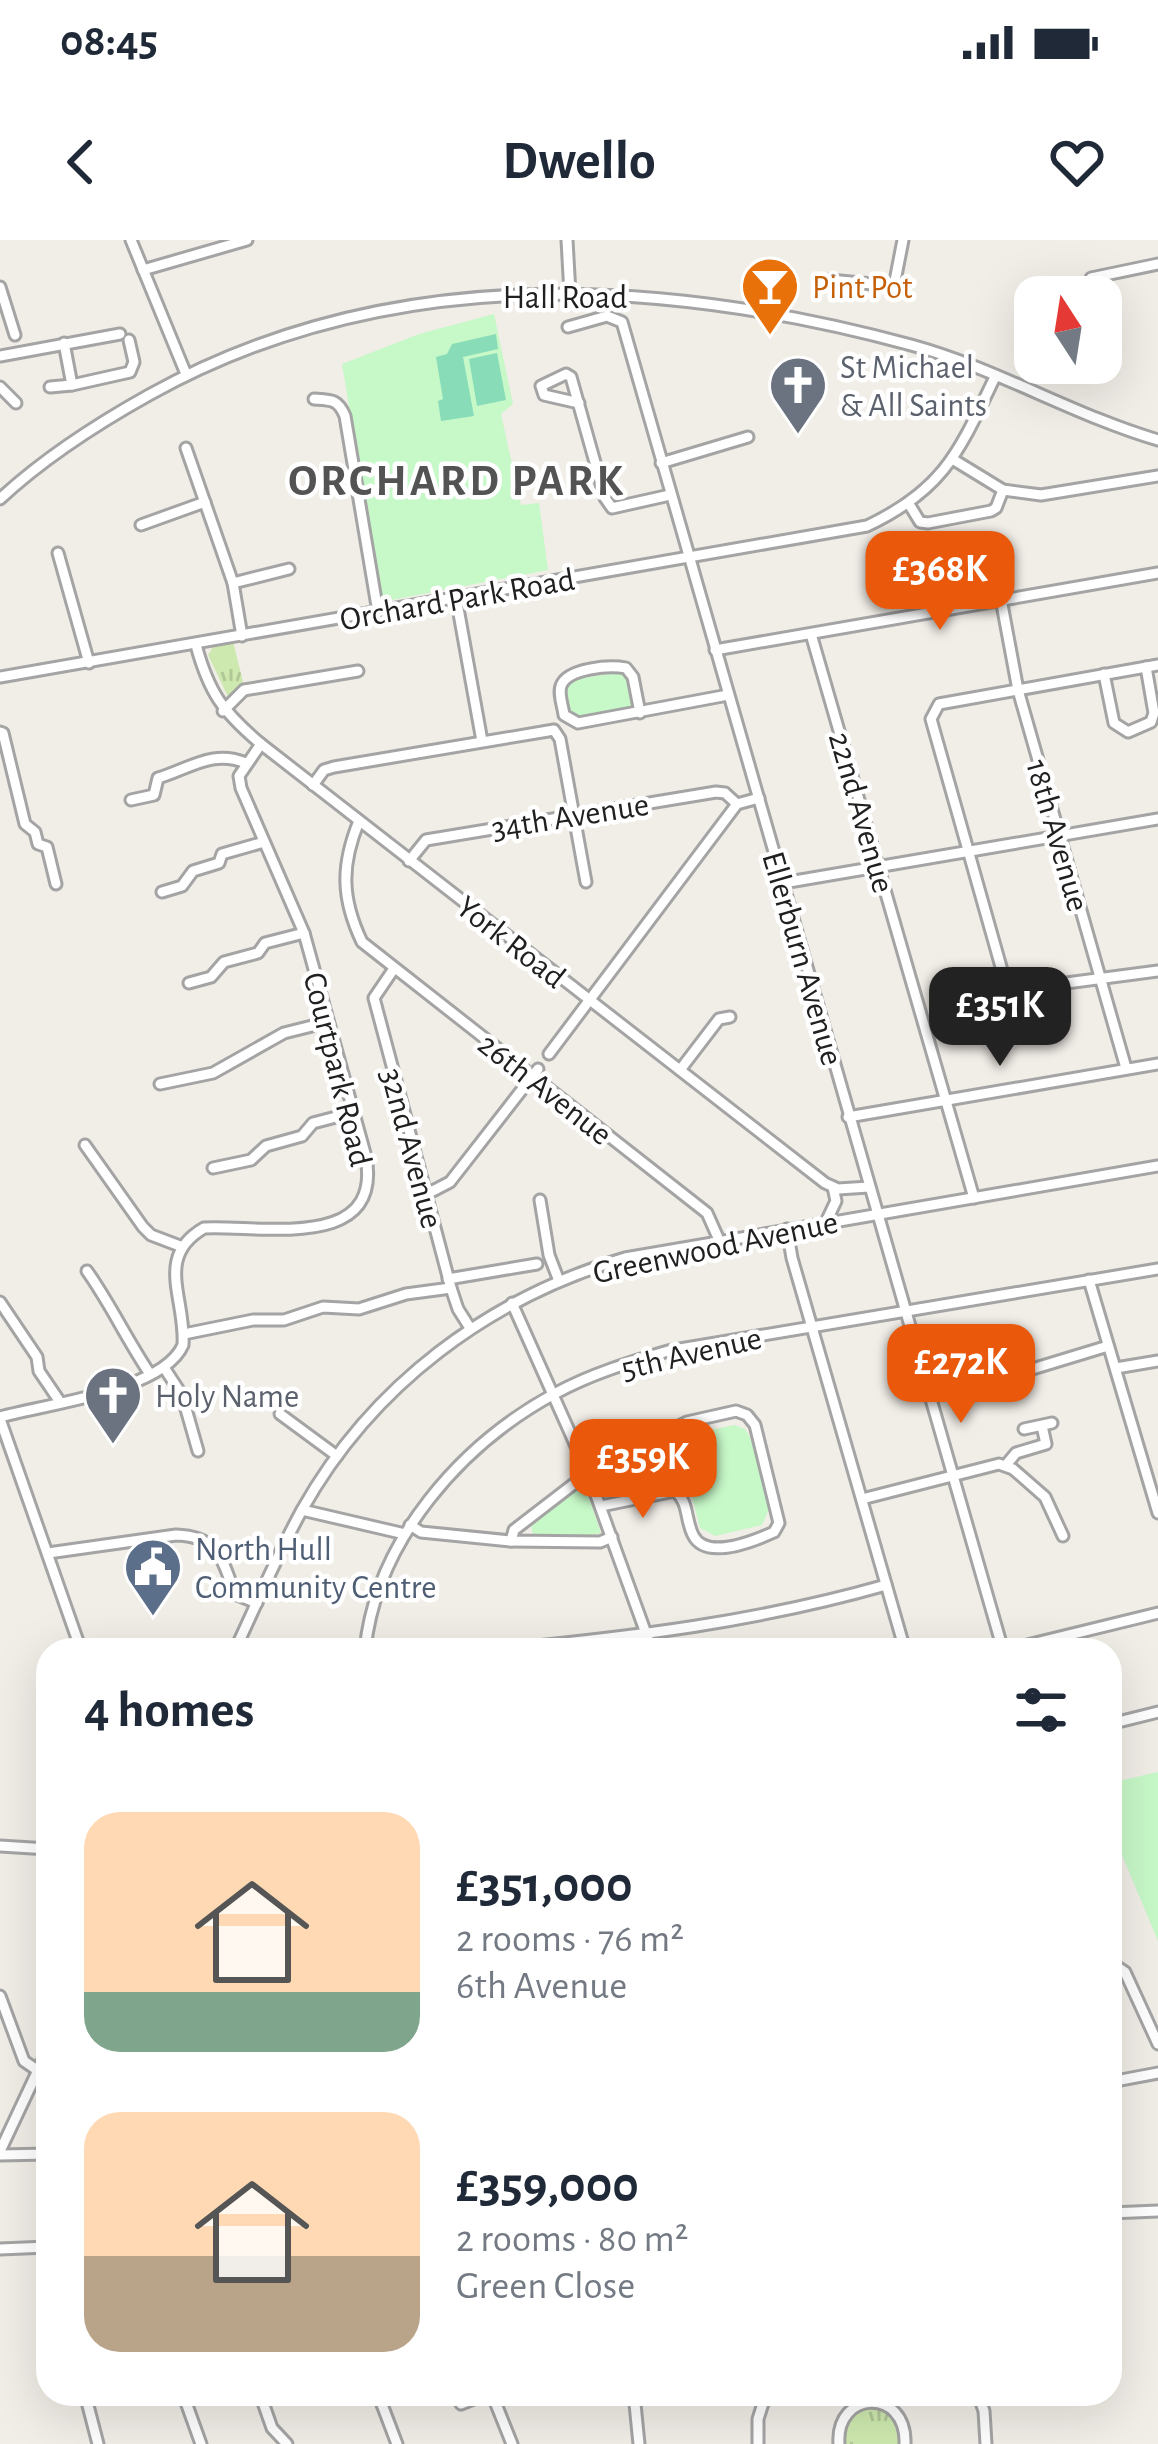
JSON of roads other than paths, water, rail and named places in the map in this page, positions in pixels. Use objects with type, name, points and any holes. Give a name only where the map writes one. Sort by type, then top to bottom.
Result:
[{"type":"street","points":[[130,240],[186,374]]},
{"type":"street","points":[[143,270],[247,240]]},
{"type":"street","points":[[567,240],[570,294]]},
{"type":"street","points":[[829,280],[893,286],[903,240]]},
{"type":"street","points":[[1101,276],[1158,264]]},
{"type":"street","points":[[0,287],[15,334]]},
{"type":"street","name":"Hall Road","points":[[0,500],[73,442],[186,374],[302,327],[406,303],[570,294],[623,294],[730,305],[917,346],[1100,423],[1158,440]]},
{"type":"street","name":"Ellerburn Avenue","points":[[568,327],[607,316],[622,322],[1001,1638]]},
{"type":"street","points":[[0,356],[124,337],[134,362],[130,372],[50,387]]},
{"type":"street","points":[[64,344],[73,385]]},
{"type":"street","name":"Orchard Park Road","points":[[0,677],[867,526],[909,504],[954,460],[995,377]]},
{"type":"street","points":[[0,387],[16,404]]},
{"type":"street","points":[[314,399],[334,400],[345,416],[378,612]]},
{"type":"street","points":[[579,403],[604,498],[612,508],[670,495]]},
{"type":"street","points":[[661,463],[748,437]]},
{"type":"street","points":[[186,448],[233,583],[242,636]]},
{"type":"street","points":[[954,460],[1003,490],[1041,495],[1158,476]]},
{"type":"street","points":[[909,504],[920,521],[928,523],[991,511],[1003,490]]},
{"type":"street","points":[[141,525],[205,502]]},
{"type":"street","points":[[58,553],[89,662]]},
{"type":"street","points":[[233,583],[289,568]]},
{"type":"street","points":[[715,650],[1158,573]]},
{"type":"street","points":[[456,597],[482,741]]},
{"type":"street","name":"18th Avenue","points":[[1001,599],[1018,690],[1126,1068]]},
{"type":"street","name":"22nd Avenue","points":[[811,634],[974,1198]]},
{"type":"street","name":"York Road","points":[[196,644],[206,678],[224,711],[261,745],[833,1187]]},
{"type":"street","points":[[1104,674],[1114,723],[1128,732],[1151,722],[1152,666],[1104,674],[939,704],[931,719],[1005,981],[1013,990],[1158,971]]},
{"type":"street","points":[[640,713],[633,677],[626,668],[578,673],[562,681],[564,716],[578,724],[640,713],[728,695]]},
{"type":"street","points":[[224,711],[244,690],[358,670]]},
{"type":"street","points":[[314,785],[324,770],[334,767],[554,730],[560,739],[586,882]]},
{"type":"street","points":[[0,732],[25,824],[38,844],[47,847],[56,884]]},
{"type":"street","points":[[130,800],[154,795],[158,778],[182,771],[194,761],[229,756],[246,763],[261,745]]},
{"type":"street","name":"Courtpark Road","points":[[179,1246],[204,1228],[332,1226],[355,1211],[368,1190],[369,1173],[355,1112],[304,933],[241,788],[239,776],[246,763]]},
{"type":"street","name":"34th Avenue","points":[[410,861],[426,840],[573,814],[716,792],[737,804]]},
{"type":"street","points":[[549,1054],[737,804],[759,798]]},
{"type":"street","points":[[783,883],[1158,819]]},
{"type":"street","name":"26th Avenue","points":[[359,821],[344,872],[346,898],[362,942],[535,1073],[707,1213],[719,1240]]},
{"type":"street","points":[[162,892],[182,886],[193,872],[219,863],[222,854],[264,842]]},
{"type":"street","points":[[189,983],[211,977],[224,962],[258,953],[265,943],[304,933]]},
{"type":"street","name":"32nd Avenue","points":[[394,970],[374,998],[449,1283],[470,1328]]},
{"type":"street","points":[[680,1070],[719,1019],[730,1017]]},
{"type":"street","points":[[160,1084],[213,1072],[284,1033],[328,1022]]},
{"type":"street","points":[[848,1117],[1158,1064]]},
{"type":"street","points":[[425,1195],[450,1182],[535,1073]]},
{"type":"street","points":[[213,1168],[251,1160],[266,1146],[302,1136],[313,1124],[355,1112]]},
{"type":"street","points":[[77,1638],[0,1418],[165,1369],[180,1354],[184,1334],[176,1261],[179,1246],[143,1227],[85,1145]]},
{"type":"street","name":"Greenwood Avenue","points":[[240,1638],[302,1510],[363,1422],[404,1381],[470,1328],[512,1304],[559,1281],[626,1258],[1158,1166]]},
{"type":"street","points":[[826,1222],[836,1201],[833,1187],[869,1187]]},
{"type":"street","points":[[540,1200],[549,1255],[559,1281]]},
{"type":"street","points":[[787,1229],[901,1638]]},
{"type":"street","points":[[184,1334],[253,1320],[284,1320],[322,1306],[359,1309],[449,1283],[533,1267]]},
{"type":"street","name":"5th Avenue","points":[[367,1638],[379,1580],[408,1530],[463,1464],[554,1394],[606,1371],[668,1352],[1158,1269]]},
{"type":"street","points":[[87,1271],[116,1311],[119,1327],[150,1374]]},
{"type":"street","points":[[1089,1280],[1158,1513]]},
{"type":"street","points":[[0,1302],[60,1402]]},
{"type":"street","points":[[512,1304],[588,1473],[648,1636]]},
{"type":"street","points":[[1030,1370],[1108,1346]]},
{"type":"street","points":[[1116,1368],[1158,1361]]},
{"type":"street","points":[[165,1369],[182,1394],[199,1451]]},
{"type":"street","points":[[736,1412],[747,1415],[755,1425],[779,1512],[778,1528],[716,1548],[703,1546],[694,1537],[683,1498],[675,1491],[679,1480],[670,1444],[673,1429],[736,1412]]},
{"type":"street","points":[[280,1414],[337,1456]]},
{"type":"street","points":[[1006,1465],[1016,1453],[1046,1444],[1047,1424],[1024,1429]]},
{"type":"street","points":[[862,1499],[1006,1465],[1045,1496],[1063,1536]]},
{"type":"street","points":[[511,1541],[514,1530],[588,1473]]},
{"type":"street","points":[[601,1506],[675,1491]]},
{"type":"street","points":[[302,1510],[421,1532],[511,1541],[600,1542],[611,1537]]},
{"type":"street","points":[[48,1553],[195,1535],[209,1542],[221,1557],[235,1594],[256,1603]]},
{"type":"street","points":[[626,1638],[816,1605],[886,1585]]},
{"type":"street","points":[[1055,1638],[1158,1613]]},
{"type":"street","points":[[1122,1721],[1158,1712]]},
{"type":"street","points":[[0,1846],[36,1848]]},
{"type":"street","points":[[1122,1970],[1158,2044]]},
{"type":"street","points":[[0,1996],[24,2060],[36,2069]]},
{"type":"street","points":[[1122,2080],[1158,2073]]},
{"type":"street","points":[[36,2074],[0,2154],[36,2154]]},
{"type":"street","points":[[1122,2212],[1158,2211]]},
{"type":"street","points":[[0,2249],[36,2248]]},
{"type":"street","points":[[88,2406],[98,2444]]},
{"type":"street","points":[[187,2406],[201,2444]]},
{"type":"street","points":[[264,2406],[272,2428],[287,2444]]},
{"type":"street","points":[[383,2406],[397,2444]]},
{"type":"street","points":[[495,2406],[512,2444]]},
{"type":"street","points":[[635,2406],[639,2444]]},
{"type":"street","points":[[757,2406],[758,2444]]},
{"type":"street","points":[[758,2419],[762,2406]]},
{"type":"street","points":[[839,2444],[840,2423],[856,2406]]},
{"type":"street","points":[[890,2406],[902,2421],[905,2444]]},
{"type":"street","points":[[982,2406],[986,2444]]},
{"type":"place","name":"Pint Pot","points":[[770,337]]},
{"type":"place","name":"St Michael & All Saints","points":[[798,436]]},
{"type":"place","name":"Holy Name","points":[[113,1446]]},
{"type":"place","name":"North Hull Community Centre","points":[[153,1618]]},
{"type":"district","name":"ORCHARD PARK","points":[[457,479]]}]
